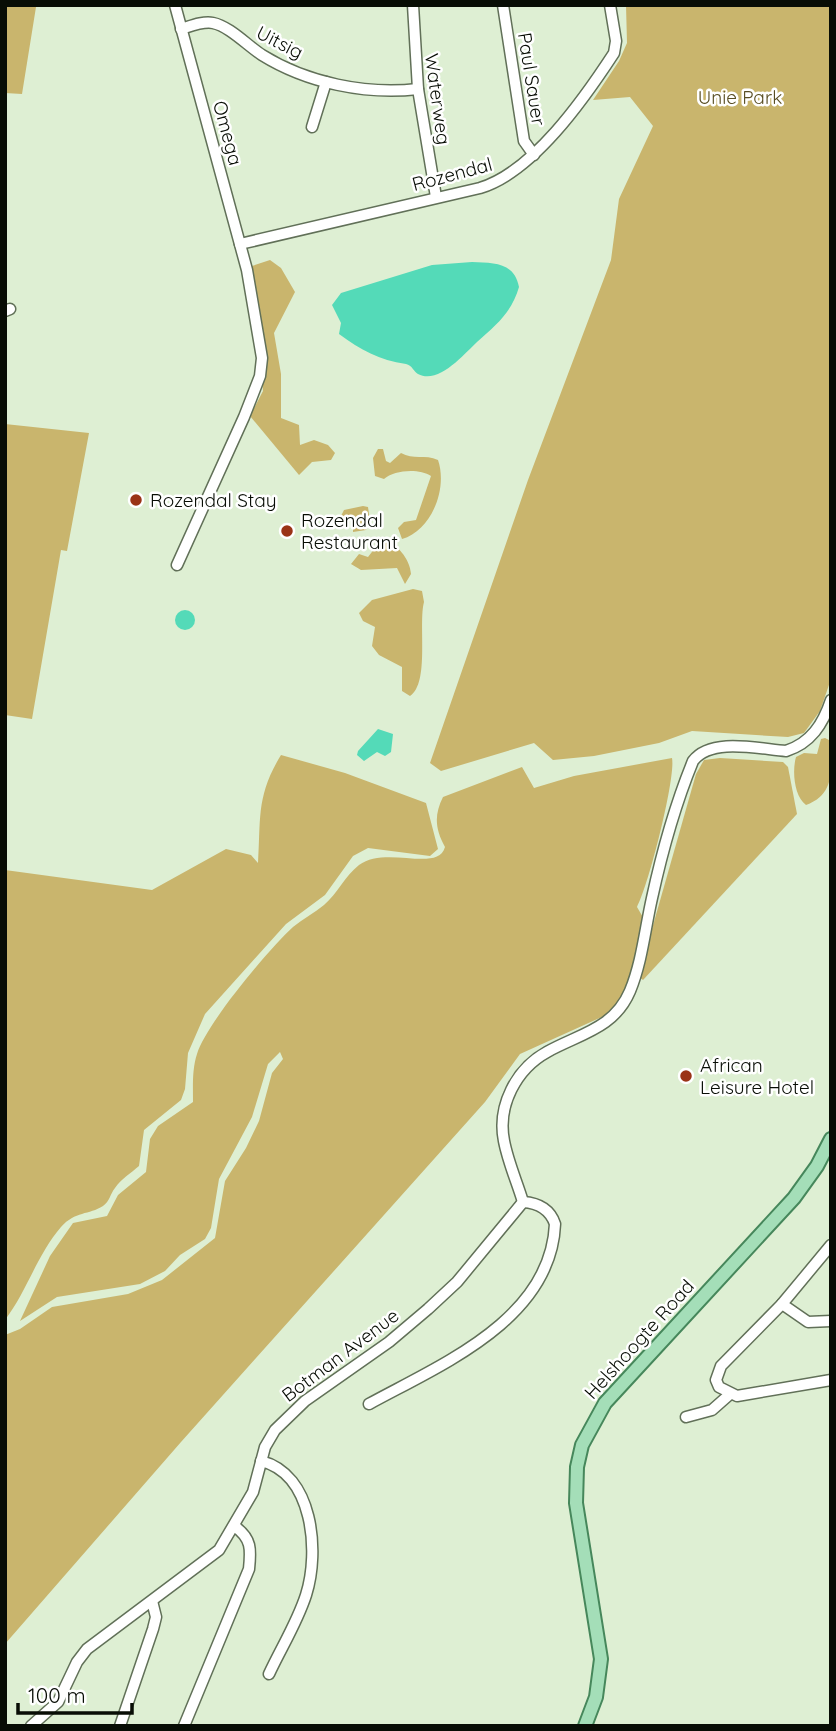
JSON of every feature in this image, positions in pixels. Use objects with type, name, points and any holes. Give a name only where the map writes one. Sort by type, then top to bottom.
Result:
[{"type":"main road","name":"Helshoogte Road","points":[[584,1726],[596,1697],[601,1659],[576,1503],[577,1467],[582,1445],[605,1403],[794,1198],[817,1167],[831,1139]]},
{"type":"street","name":"Omega","points":[[175,5],[247,270],[261,337],[260,376],[177,565]]},
{"type":"street","name":"Waterweg","points":[[413,5],[418,89],[436,197]]},
{"type":"street","name":"Paul Sauer","points":[[503,5],[524,141],[534,155]]},
{"type":"street","name":"Rozendal","points":[[240,244],[491,185],[534,155],[614,54],[616,41],[610,5]]},
{"type":"street","name":"Uitsig","points":[[181,29],[203,23],[218,25],[268,58],[326,82],[393,92],[418,89]]},
{"type":"street","points":[[312,127],[326,82]]},
{"type":"street","points":[[369,1404],[470,1347],[495,1328],[528,1296],[543,1271],[555,1224],[548,1211],[541,1206],[523,1202],[504,1140],[505,1102],[520,1075],[533,1062],[546,1052],[607,1023],[629,994],[660,866],[693,761],[698,754],[714,747],[786,751],[797,747],[816,731],[831,700]]},
{"type":"street","name":"Botman Avenue","points":[[32,1726],[58,1702],[76,1662],[87,1649],[212,1557],[253,1492],[269,1438],[305,1401],[389,1342],[428,1309],[457,1282],[523,1202]]},
{"type":"street","points":[[831,1245],[782,1304],[721,1366],[716,1380],[719,1387],[729,1395],[737,1396],[831,1380]]},
{"type":"street","points":[[782,1304],[808,1322],[831,1321]]},
{"type":"street","points":[[686,1417],[712,1410],[729,1395]]},
{"type":"street","points":[[261,1461],[276,1465],[292,1478],[307,1513],[312,1553],[306,1594],[269,1674]]},
{"type":"street","points":[[184,1726],[250,1569],[251,1545],[247,1537],[234,1526]]},
{"type":"street","points":[[120,1726],[153,1629],[156,1617],[152,1601]]},
{"type":"green space","points":[[5,5],[165,6],[36,7],[22,94],[5,93]]},
{"type":"green space","name":"Unie Park","points":[[626,5],[831,5],[831,679],[820,711],[804,733],[788,737],[692,731],[659,743],[594,756],[553,760],[534,743],[441,771],[430,763],[528,480],[611,260],[619,199],[653,126],[630,97],[593,100],[619,61],[627,43]]},
{"type":"green space","points":[[270,260],[281,268],[295,292],[274,333],[281,374],[281,418],[299,425],[300,445],[314,440],[328,445],[335,453],[331,460],[312,462],[299,475],[250,416],[263,391],[252,266]]},
{"type":"green space","points":[[5,424],[89,433],[67,551],[61,550],[32,719],[5,715]]},
{"type":"green space","points":[[378,449],[383,449],[386,461],[390,463],[401,453],[438,460],[441,471],[439,496],[429,518],[412,534],[402,539],[398,528],[404,522],[416,520],[431,476],[413,471],[400,472],[384,479],[375,476],[373,458]]},
{"type":"green space","points":[[368,507],[370,521],[366,530],[353,532],[353,515],[344,522],[338,522],[344,510]]},
{"type":"green space","points":[[382,539],[398,548],[405,557],[411,574],[405,584],[397,568],[361,570],[351,564],[359,554],[368,557]]},
{"type":"green space","points":[[413,589],[422,591],[424,602],[422,666],[416,689],[410,696],[402,691],[402,667],[379,655],[372,646],[375,627],[363,621],[359,613],[372,600]]},
{"type":"green space","points":[[821,739],[831,741],[830,779],[823,794],[806,805],[799,796],[795,783],[796,757],[804,753],[817,754]]},
{"type":"green space","points":[[281,755],[345,773],[426,803],[438,849],[430,856],[368,848],[353,856],[325,895],[286,924],[205,1014],[188,1053],[185,1089],[181,1100],[144,1130],[139,1166],[117,1185],[103,1206],[72,1218],[61,1227],[45,1249],[5,1320],[5,870],[152,890],[226,849],[251,855],[258,863],[264,795]]},
{"type":"green space","points":[[672,758],[670,787],[660,833],[648,879],[637,907],[644,919],[634,967],[623,998],[604,1016],[520,1054],[485,1102],[181,1442],[5,1644],[5,1335],[20,1329],[52,1307],[128,1294],[162,1280],[215,1238],[225,1181],[259,1121],[272,1073],[283,1059],[280,1052],[268,1064],[252,1117],[219,1179],[211,1228],[205,1239],[180,1255],[165,1271],[140,1284],[57,1297],[20,1321],[50,1256],[73,1223],[107,1216],[118,1195],[146,1172],[150,1139],[158,1126],[193,1102],[197,1054],[225,1006],[282,938],[324,905],[359,865],[383,857],[422,859],[440,854],[445,847],[439,834],[437,816],[443,797],[522,767],[534,788],[574,776]]},
{"type":"green space","points":[[720,758],[783,762],[788,767],[797,814],[643,980],[639,977],[642,964],[696,774],[704,760]]},
{"type":"water","points":[[472,262],[508,268],[519,287],[502,318],[443,372],[426,376],[418,374],[408,365],[371,354],[339,334],[341,323],[332,305],[341,293],[432,265]]},
{"type":"water","points":[[181,610],[189,610],[195,620],[189,630],[181,630],[175,624],[175,616]]},
{"type":"water","points":[[378,729],[393,734],[391,752],[385,756],[377,752],[364,761],[357,755],[358,751]]},
{"type":"place","name":"Rozendal Stay","points":[[136,500]]},
{"type":"place","name":"Rozendal Restaurant","points":[[287,531]]},
{"type":"place","name":"African Leisure Hotel","points":[[686,1076]]}]
